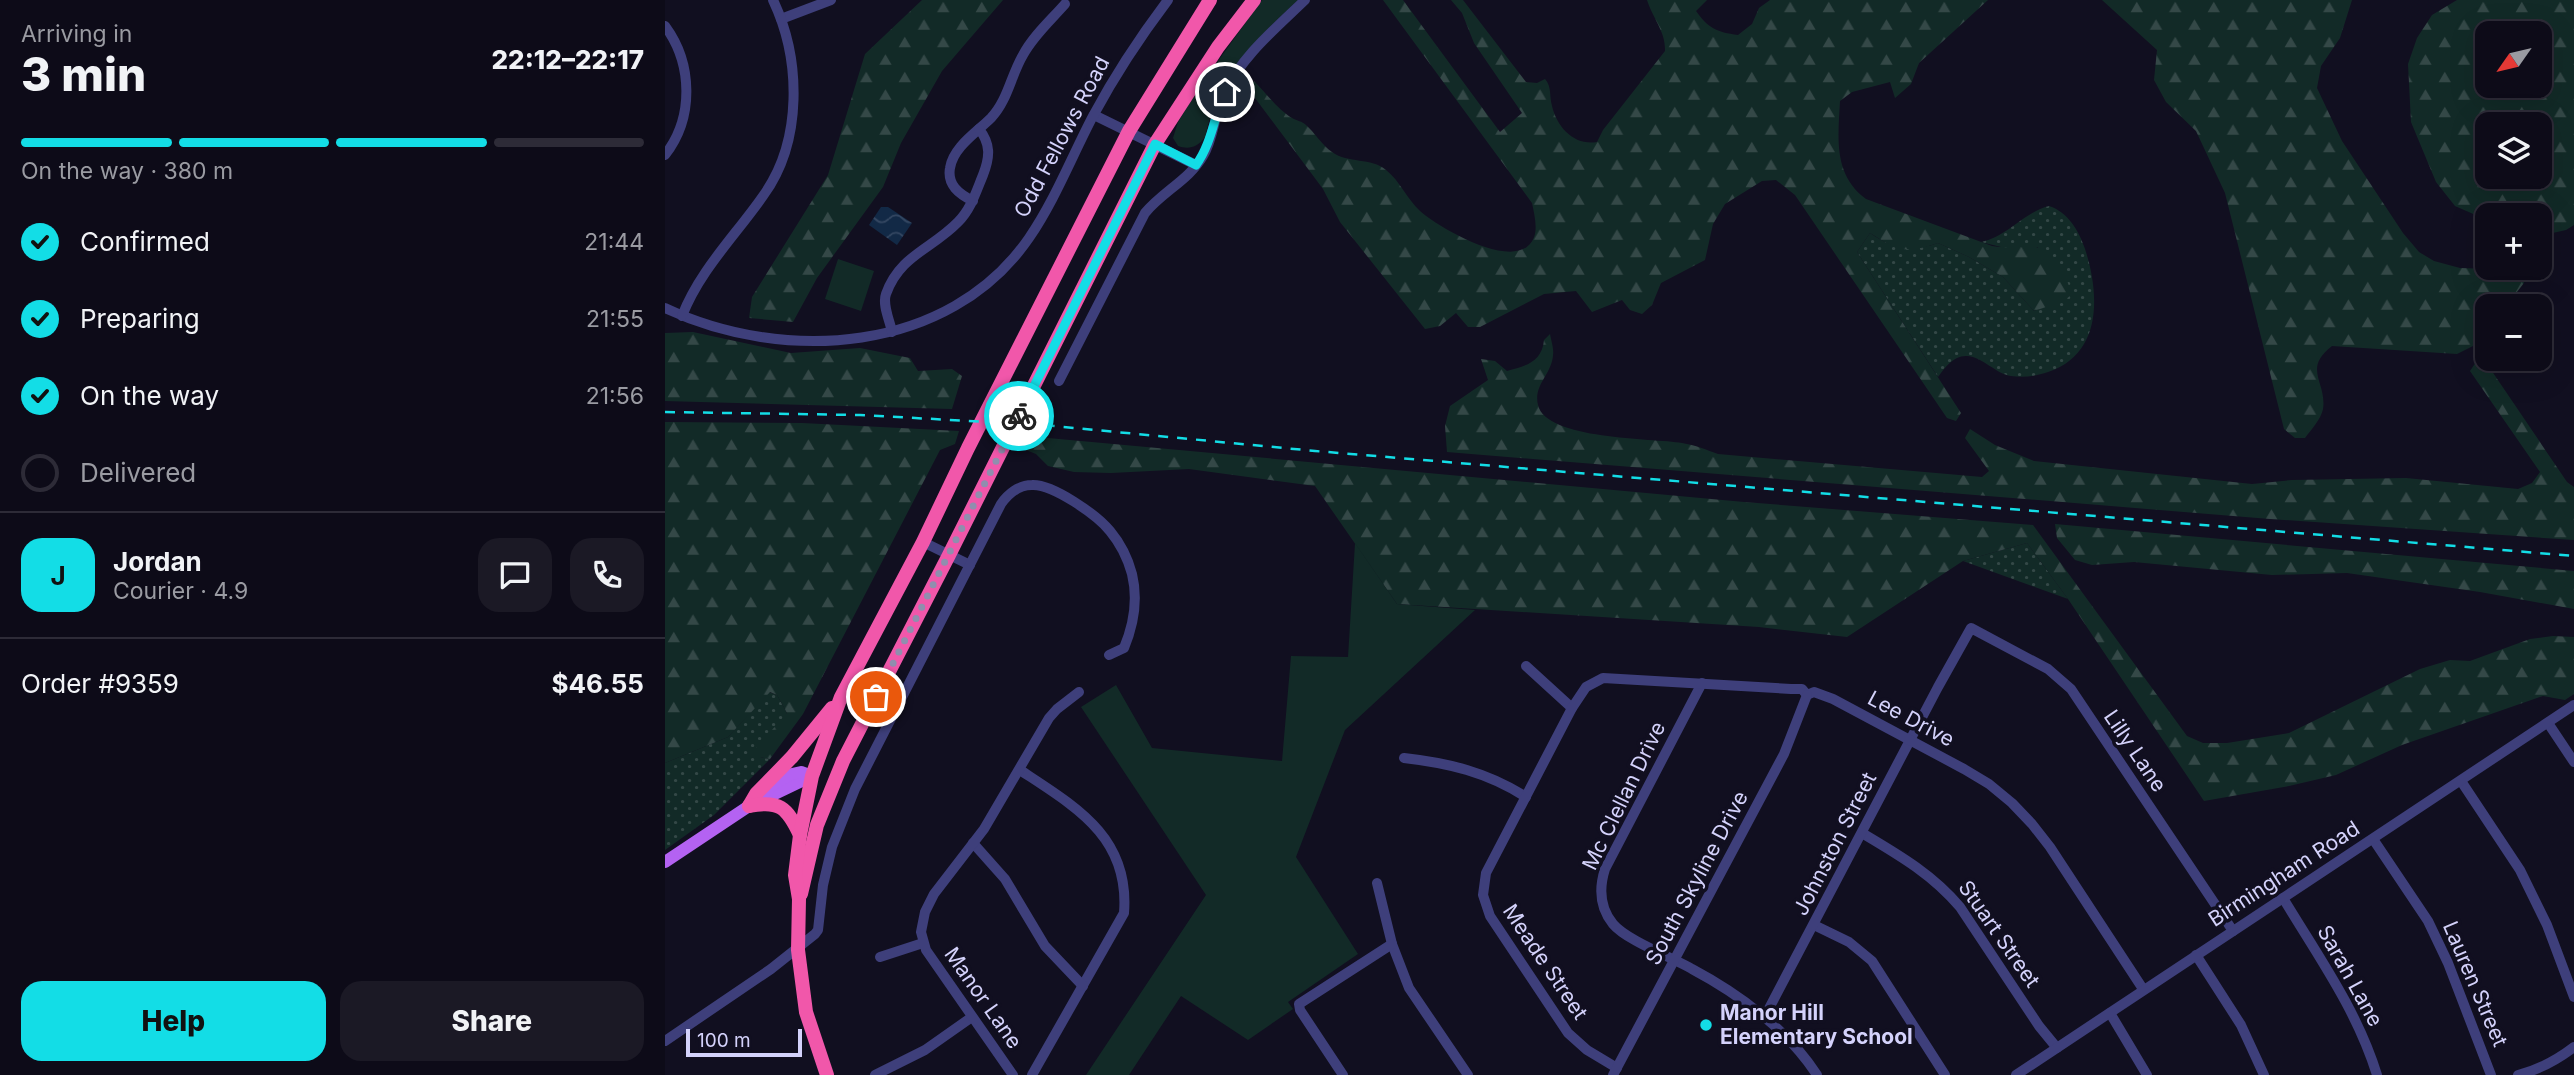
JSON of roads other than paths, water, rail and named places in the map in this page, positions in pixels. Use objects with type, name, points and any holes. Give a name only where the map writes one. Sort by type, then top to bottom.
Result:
[{"type":"highway","points":[[827,1075],[806,1012],[798,950],[799,899],[795,875],[812,776],[841,697],[923,542],[1129,131],[1210,0]]},
{"type":"highway","points":[[799,899],[823,805],[1155,144],[1217,47],[1254,0]]},
{"type":"highway","points":[[748,806],[756,793],[798,749],[841,697]]},
{"type":"highway","points":[[812,776],[834,763],[852,744]]},
{"type":"highway","points":[[812,776],[823,789],[823,805]]},
{"type":"highway","points":[[748,806],[767,802],[779,806],[792,818],[800,835]]},
{"type":"main road","points":[[665,862],[748,806],[775,783],[801,772],[812,776]]},
{"type":"street","points":[[682,316],[703,273],[765,194],[784,152],[793,107],[793,82],[791,57],[773,0]]},
{"type":"street","points":[[781,19],[831,0]]},
{"type":"street","name":"Odd Fellows Road","points":[[665,308],[712,326],[799,342],[856,340],[893,332],[939,314],[983,287],[1011,261],[1030,237],[1136,42],[1168,0]]},
{"type":"street","points":[[1059,381],[1138,223],[1159,198],[1187,176],[1196,165],[1207,147],[1216,111],[1241,64],[1305,0]]},
{"type":"street","points":[[973,201],[955,190],[950,169],[959,150],[993,117],[1028,47],[1065,4]]},
{"type":"street","points":[[665,26],[680,53],[687,89],[683,124],[665,155]]},
{"type":"street","points":[[1094,115],[1196,165]]},
{"type":"street","points":[[893,332],[885,301],[886,294],[906,260],[957,223],[973,201],[989,154],[988,145],[979,129]]},
{"type":"street","points":[[665,1041],[798,950],[818,930],[827,867],[838,830],[855,789],[1001,504],[1016,489],[1033,485],[1081,506],[1112,533],[1123,551],[1132,575],[1135,606],[1124,648],[1109,655]]},
{"type":"street","points":[[923,542],[970,565]]},
{"type":"street","name":"Johnston Street","points":[[1764,1018],[1937,687],[1971,628]]},
{"type":"street","name":"Lilly Lane","points":[[1971,628],[2049,669],[2071,689],[2233,931]]},
{"type":"street","points":[[1526,666],[1572,708]]},
{"type":"street","name":"Lee Drive","points":[[1572,708],[1586,687],[1603,678],[1802,690],[1807,695],[1814,692],[1833,699],[1989,784],[2032,824],[2143,989]]},
{"type":"street","name":"Mc Clellan Drive","points":[[1702,683],[1605,869],[1601,887],[1608,915],[1619,930],[1716,982],[1764,1018],[1799,1052],[1817,1075]]},
{"type":"street","points":[[880,957],[923,943],[921,922],[934,894],[973,843],[1020,770],[1049,718],[1079,692]]},
{"type":"street","name":"South Skyline Drive","points":[[1615,1071],[1784,754],[1807,695]]},
{"type":"street","name":"Birmingham Road","points":[[2021,1074],[2143,989],[2574,705]]},
{"type":"street","name":"Meade Street","points":[[1572,708],[1486,873],[1483,890],[1485,906],[1490,916],[1568,1032],[1615,1071]]},
{"type":"street","points":[[2548,723],[2574,762]]},
{"type":"street","points":[[1403,758],[1443,763],[1479,773],[1526,797]]},
{"type":"street","points":[[1020,770],[1079,808],[1109,843],[1118,862],[1125,899],[1124,913],[1032,1075]]},
{"type":"street","points":[[2461,780],[2520,870],[2547,925],[2574,997]]},
{"type":"street","name":"Stuart Street","points":[[1862,833],[1922,869],[1947,891],[2057,1048]]},
{"type":"street","name":"Lauren Street","points":[[2373,839],[2428,921],[2448,963],[2491,1075]]},
{"type":"street","points":[[973,843],[1005,880],[1045,946],[1083,986]]},
{"type":"street","points":[[1377,883],[1392,944],[1404,977],[1417,1004],[1468,1075]]},
{"type":"street","name":"Sarah Lane","points":[[2283,898],[2348,1003],[2377,1075]]},
{"type":"street","points":[[1814,925],[1849,942],[1872,961],[1945,1075]]},
{"type":"street","name":"Manor Lane","points":[[923,943],[1013,1075]]},
{"type":"street","points":[[1343,1075],[1299,1004],[1392,944]]},
{"type":"street","points":[[2196,955],[2241,1025],[2264,1075]]},
{"type":"street","points":[[2110,1013],[2147,1075]]},
{"type":"street","points":[[875,1075],[925,1050],[972,1017]]},
{"type":"street","points":[[2518,1075],[2561,1058],[2574,1047]]},
{"type":"water","points":[[881,207],[888,207],[912,223],[897,245],[869,225]]},
{"type":"railway","points":[[665,412],[860,415],[1043,425],[1315,451],[2574,556]]},
{"type":"place","name":"Manor Hill Elementary School","points":[[1706,1025]]}]
